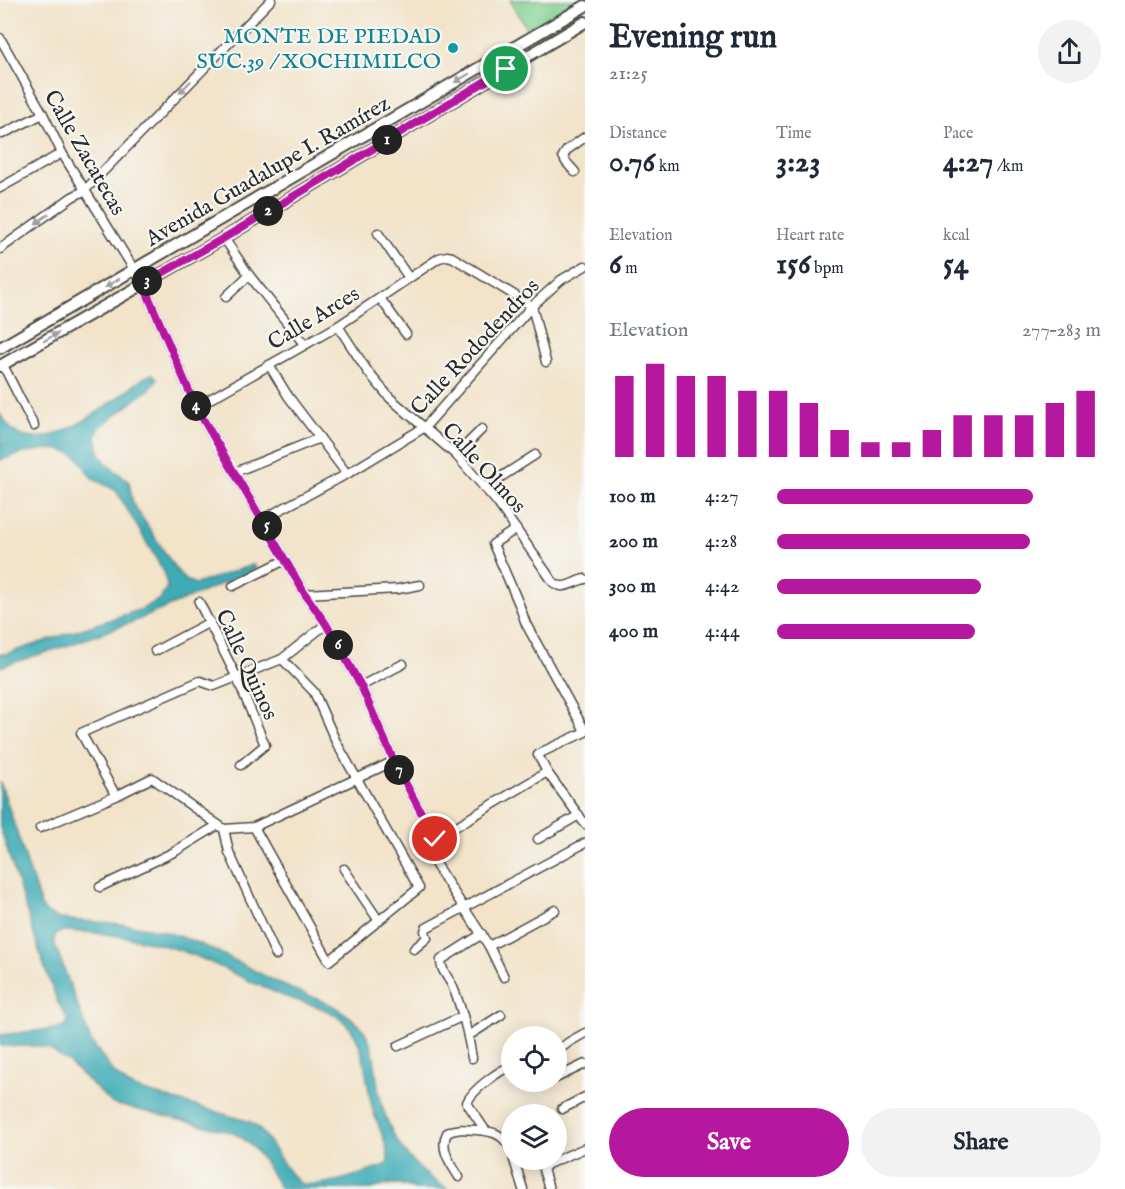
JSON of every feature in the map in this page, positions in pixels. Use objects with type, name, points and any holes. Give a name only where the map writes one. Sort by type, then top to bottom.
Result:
[{"type":"main road","name":"Avenida Guadalupe I. Ramírez","points":[[0,348],[585,6]]},
{"type":"main road","name":"Avenida Guadalupe I. Ramírez","points":[[1,366],[224,238],[585,22]]},
{"type":"street","points":[[0,249],[72,197],[84,191],[270,0]]},
{"type":"street","name":"Calle Zacatecas","points":[[0,38],[84,191],[135,269],[196,407],[361,686],[394,761],[435,839]]},
{"type":"street","points":[[0,58],[9,54]]},
{"type":"street","points":[[2,134],[43,114]]},
{"type":"street","points":[[575,172],[564,156],[567,150],[585,137]]},
{"type":"street","points":[[0,188],[62,153]]},
{"type":"street","points":[[378,233],[409,278]]},
{"type":"street","points":[[224,238],[249,275],[304,344]]},
{"type":"street","name":"Calle Arces","points":[[196,407],[338,326],[439,258],[452,257],[532,306]]},
{"type":"street","name":"Calle Rododendros","points":[[263,519],[347,474],[425,427],[532,306],[549,290],[585,266]]},
{"type":"street","points":[[226,297],[249,275]]},
{"type":"street","points":[[380,298],[406,334]]},
{"type":"street","points":[[532,306],[546,362]]},
{"type":"street","name":"Calle Olmos","points":[[338,326],[368,372],[390,398],[456,455],[484,488],[558,586],[564,587],[585,579]]},
{"type":"street","points":[[269,365],[288,396],[347,474]]},
{"type":"street","points":[[1,366],[34,426]]},
{"type":"street","points":[[456,455],[482,429]]},
{"type":"street","points":[[235,472],[320,438]]},
{"type":"street","points":[[484,488],[535,455]]},
{"type":"street","points":[[516,530],[493,544],[526,624],[585,732],[538,755],[547,772],[585,824]]},
{"type":"street","points":[[233,586],[285,560]]},
{"type":"street","points":[[305,594],[398,589],[420,585]]},
{"type":"street","name":"Calle Quinos","points":[[199,602],[237,678],[265,745],[241,765]]},
{"type":"street","points":[[155,651],[210,622]]},
{"type":"street","points":[[116,796],[81,733],[200,681],[214,686],[282,659],[326,624]]},
{"type":"street","points":[[254,827],[330,961],[419,888],[336,742],[314,692],[282,659]]},
{"type":"street","points":[[361,686],[403,664]]},
{"type":"street","points":[[100,887],[221,827],[254,827],[394,761]]},
{"type":"street","points":[[504,977],[482,934],[432,859],[431,848],[435,839],[547,772]]},
{"type":"street","points":[[40,828],[152,778],[221,827],[276,955]]},
{"type":"street","points":[[538,838],[579,815]]},
{"type":"street","points":[[414,949],[428,938],[426,928],[585,843]]},
{"type":"street","points":[[344,869],[379,921]]},
{"type":"street","points":[[489,946],[555,910]]},
{"type":"street","points":[[472,1058],[463,1016],[441,965],[441,960],[482,934]]},
{"type":"street","points":[[468,1036],[501,1015]]},
{"type":"street","points":[[398,1046],[463,1016]]},
{"type":"street","points":[[567,1043],[585,1033]]},
{"type":"street","points":[[567,1073],[585,1064]]},
{"type":"street","points":[[485,1130],[467,1103],[469,1097],[477,1089],[501,1071]]},
{"type":"street","points":[[567,1106],[585,1097]]},
{"type":"street","points":[[459,1177],[446,1154],[444,1138],[447,1133],[460,1129],[485,1130],[501,1136]]},
{"type":"street","points":[[549,1189],[543,1169],[585,1148]]},
{"type":"street","points":[[517,1170],[522,1189]]},
{"type":"green space","points":[[510,0],[575,0],[528,30]]},
{"type":"water","points":[[153,374],[157,379],[152,387],[100,427],[96,437],[99,452],[107,464],[129,482],[133,504],[185,580],[196,584],[252,565],[256,569],[135,621],[0,667],[0,654],[6,654],[142,609],[160,599],[167,587],[164,572],[117,492],[92,478],[78,458],[70,453],[50,449],[0,460],[2,439],[0,414],[18,434],[27,437],[42,437],[57,433],[90,417],[145,377]]},
{"type":"water","points":[[0,781],[41,906],[48,914],[60,919],[114,923],[169,933],[213,950],[291,989],[344,1012],[363,1030],[369,1041],[379,1092],[394,1136],[422,1171],[448,1189],[415,1189],[400,1184],[391,1184],[371,1189],[281,1189],[266,1164],[240,1136],[113,1104],[68,1062],[49,1049],[39,1046],[0,1046],[0,1035],[61,1028],[68,1020],[58,1003],[43,963],[0,827]],"holes":[[[63,931],[129,938],[178,950],[281,995],[324,1010],[340,1019],[354,1033],[362,1053],[372,1107],[387,1151],[387,1163],[384,1166],[342,1179],[318,1184],[300,1183],[287,1170],[262,1132],[251,1122],[137,1089],[127,1084],[112,1071],[91,1041],[54,942],[55,935]]]},
{"type":"place","name":"MONTE DE PIEDAD SUC.39 / XOCHIMILCO","points":[[453,48]]},
{"type":"route","points":[[435,839],[394,761],[361,686],[196,407],[143,284],[506,69]]}]
